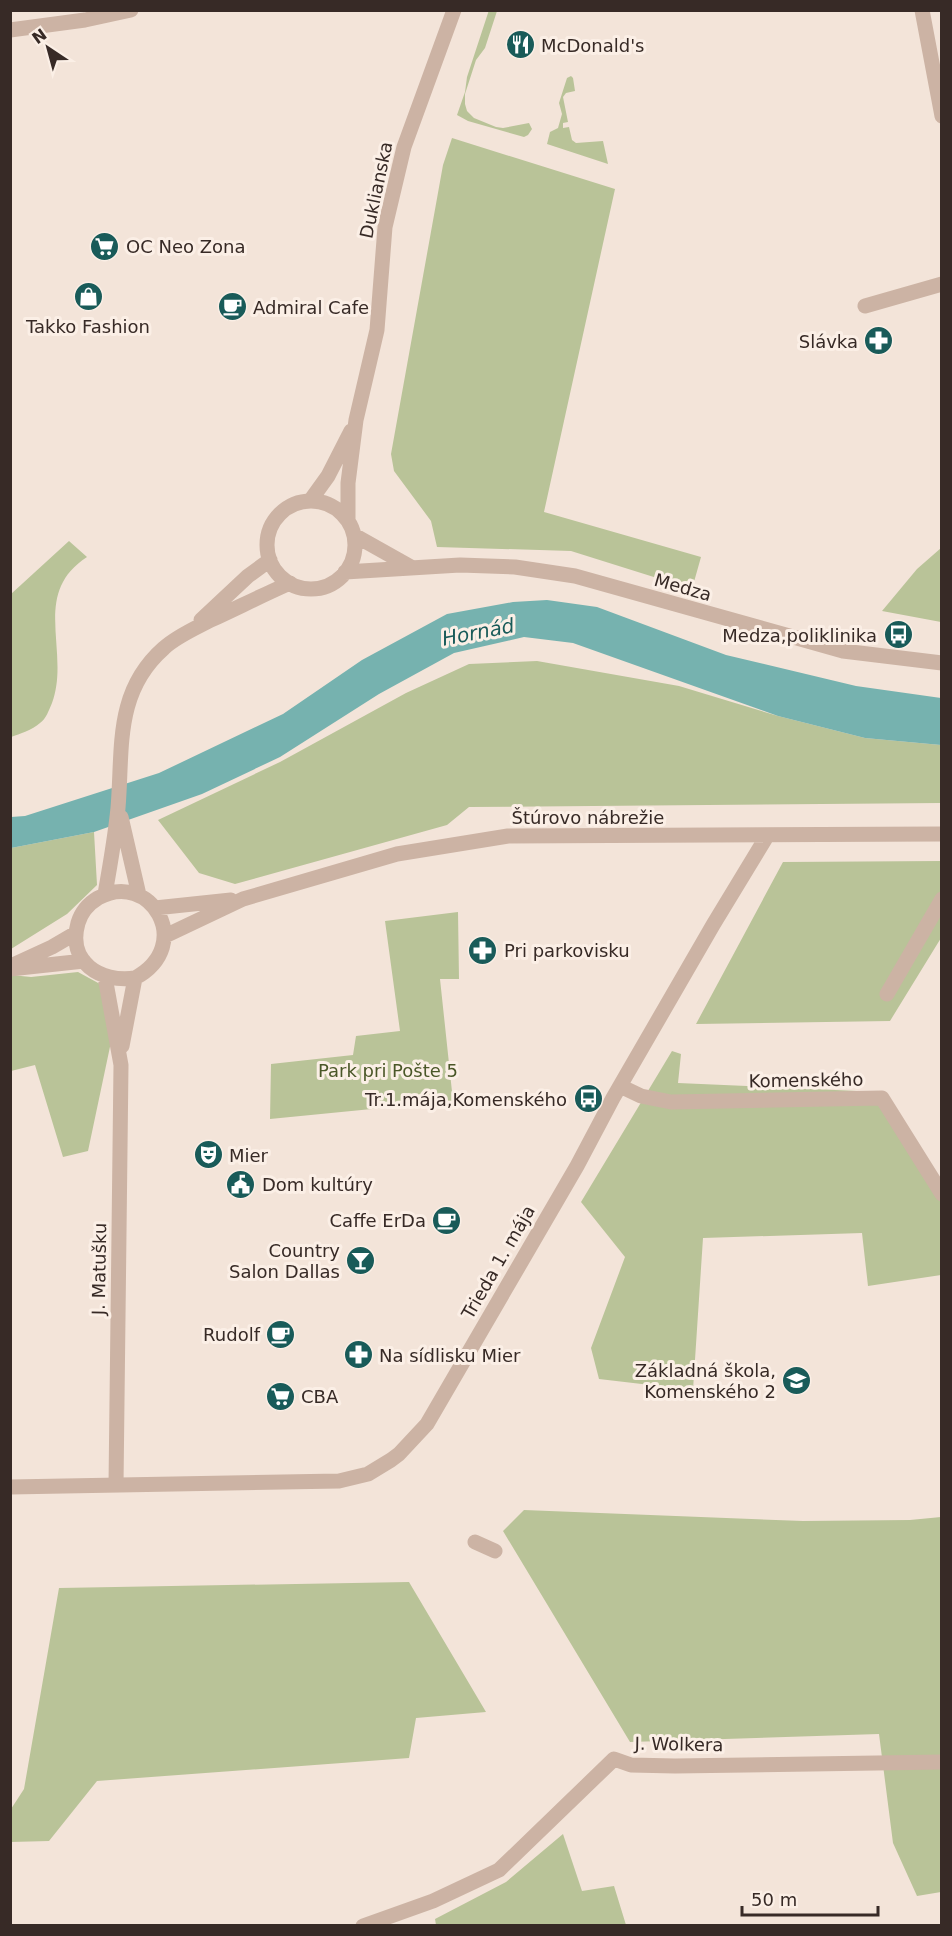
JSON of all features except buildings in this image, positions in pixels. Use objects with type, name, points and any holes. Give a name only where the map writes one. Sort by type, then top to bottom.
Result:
[{"type":"street","points":[[10,30],[85,20],[131,10]]},
{"type":"street","name":"Duklianska","points":[[356,420],[377,330],[385,227],[393,192],[404,147],[454,10]]},
{"type":"street","points":[[922,10],[942,116]]},
{"type":"street","points":[[865,306],[942,284]]},
{"type":"street","points":[[310,501],[328,476],[356,420]]},
{"type":"street","points":[[356,420],[348,483],[351,528],[355,548],[345,572],[333,582],[319,588],[304,588],[281,577],[270,560],[267,546],[273,522],[288,507],[310,501],[325,503],[338,510],[351,528],[411,567]]},
{"type":"street","points":[[188,632],[248,576],[270,560]]},
{"type":"street","name":"Medza","points":[[345,572],[460,565],[515,567],[575,576],[843,651],[942,663]]},
{"type":"street","points":[[105,894],[113,857],[125,709],[140,674],[165,647],[188,632],[290,583]]},
{"type":"street","points":[[118,806],[139,896]]},
{"type":"street","name":"Štúrovo nábrežie","points":[[243,899],[408,850],[508,836],[942,834]]},
{"type":"street","name":"Trieda 1. mája","points":[[10,1487],[339,1481],[368,1474],[399,1454],[427,1424],[577,1166],[620,1086],[767,836]]},
{"type":"street","points":[[116,892],[139,896],[155,908],[162,921],[165,936],[163,950],[147,971],[135,978],[120,980],[105,978],[93,971],[77,948],[76,933],[79,920],[94,900],[105,894],[116,892]]},
{"type":"street","points":[[155,908],[243,899]]},
{"type":"street","points":[[165,936],[243,899]]},
{"type":"street","points":[[887,994],[942,899]]},
{"type":"street","points":[[10,967],[76,933]]},
{"type":"street","points":[[10,967],[84,961]]},
{"type":"street","points":[[105,978],[120,1055]]},
{"type":"street","points":[[120,1055],[135,978]]},
{"type":"street","name":"J. Matušku","points":[[116,1485],[120,1055]]},
{"type":"street","name":"Komenského","points":[[620,1086],[640,1096],[671,1102],[882,1098],[942,1194]]},
{"type":"street","points":[[476,1542],[495,1551]]},
{"type":"street","name":"J. Wolkera","points":[[363,1926],[433,1901],[499,1870],[614,1759],[631,1765],[675,1766],[942,1762]]},
{"type":"green space","points":[[489,10],[497,11],[485,48],[476,60],[465,94],[465,104],[467,111],[474,118],[496,127],[503,128],[529,123],[532,129],[524,137],[468,121],[457,115]]},
{"type":"green space","points":[[571,76],[575,91],[566,93],[563,97],[568,122],[563,123],[563,128],[569,127],[572,140],[576,143],[603,141],[608,164],[547,144],[550,132],[558,128],[562,114],[559,103],[567,78]]},
{"type":"green space","points":[[452,138],[615,189],[544,512],[701,557],[692,589],[571,551],[437,547],[431,521],[394,471],[391,454],[443,165]]},
{"type":"green space","points":[[69,541],[87,557],[70,572],[60,588],[55,624],[57,683],[52,703],[42,721],[30,730],[11,737],[11,594]]},
{"type":"green space","points":[[941,548],[941,622],[882,611],[917,569]]},
{"type":"green space","points":[[537,661],[679,686],[778,716],[865,738],[941,745],[941,803],[469,807],[447,825],[235,884],[199,873],[158,820],[280,762],[406,693],[469,664]]},
{"type":"green space","points":[[94,832],[97,885],[67,914],[11,949],[11,848]]},
{"type":"green space","points":[[941,861],[941,938],[890,1021],[696,1024],[783,862]]},
{"type":"green space","name":"Park pri Pošte 5","points":[[458,912],[459,979],[440,979],[453,1101],[270,1119],[271,1064],[353,1055],[356,1036],[400,1031],[385,921]]},
{"type":"green space","points":[[78,972],[100,984],[111,1042],[88,1151],[63,1157],[35,1065],[11,1071],[11,975],[31,977]]},
{"type":"green space","points":[[672,1051],[681,1054],[678,1083],[880,1092],[941,1192],[941,1275],[868,1286],[862,1233],[703,1238],[693,1390],[599,1379],[591,1348],[625,1257],[581,1202]]},
{"type":"green space","points":[[524,1510],[803,1521],[910,1520],[941,1517],[941,1892],[917,1896],[893,1843],[879,1734],[630,1742],[503,1531]]},
{"type":"green space","points":[[409,1582],[486,1712],[416,1718],[409,1758],[97,1781],[49,1841],[11,1842],[11,1809],[24,1789],[59,1588]]},
{"type":"green space","points":[[563,1834],[582,1891],[614,1886],[626,1925],[436,1925],[435,1919],[506,1882]]},
{"type":"water","name":"Hornád","points":[[547,600],[597,607],[726,655],[856,686],[941,698],[941,745],[865,738],[778,716],[573,643],[524,637],[454,653],[379,694],[280,757],[202,794],[94,832],[11,848],[11,817],[25,816],[159,773],[283,714],[362,660],[447,614],[513,602]]},
{"type":"place","name":"McDonald's","points":[[520,45]]},
{"type":"place","name":"OC Neo Zona","points":[[105,246]]},
{"type":"place","name":"Takko Fashion","points":[[88,297]]},
{"type":"place","name":"Admiral Cafe","points":[[232,307]]},
{"type":"place","name":"Slávka","points":[[879,341]]},
{"type":"place","name":"Medza,poliklinika","points":[[898,635]]},
{"type":"place","name":"Pri parkovisku","points":[[483,950]]},
{"type":"place","name":"Tr.1.mája,Komenského","points":[[588,1099]]},
{"type":"place","name":"Mier","points":[[208,1155]]},
{"type":"place","name":"Dom kultúry","points":[[241,1184]]},
{"type":"place","name":"Caffe ErDa","points":[[447,1220]]},
{"type":"place","name":"Country Salon Dallas","points":[[361,1260]]},
{"type":"place","name":"Rudolf","points":[[281,1334]]},
{"type":"place","name":"Na sídlisku Mier","points":[[358,1355]]},
{"type":"place","name":"Základná škola, Komenského 2","points":[[797,1380]]},
{"type":"place","name":"CBA","points":[[280,1396]]}]
